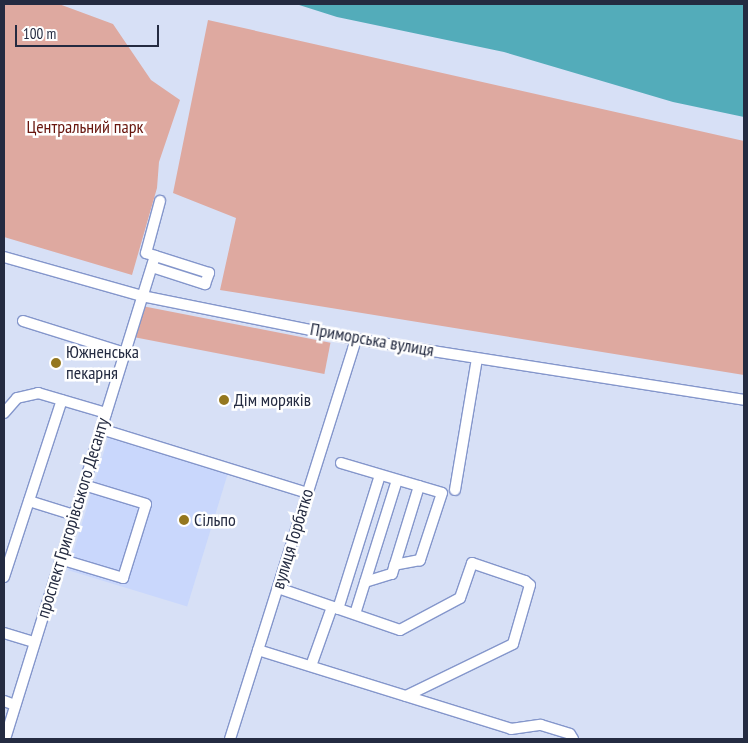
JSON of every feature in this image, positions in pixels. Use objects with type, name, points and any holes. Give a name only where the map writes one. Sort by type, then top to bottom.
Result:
[{"type":"street","points":[[152,267],[205,284],[208,273],[146,253],[160,201]]},
{"type":"street","name":"проспект Григорівського Десанту","points":[[4,739],[155,256]]},
{"type":"street","name":"Приморська вулиця","points":[[4,257],[142,296],[356,339],[744,400]]},
{"type":"street","points":[[23,321],[124,353]]},
{"type":"street","name":"вулиця Горбатко","points":[[230,739],[356,339]]},
{"type":"street","points":[[455,490],[477,358]]},
{"type":"street","points":[[4,413],[17,398],[26,394],[62,400],[106,413]]},
{"type":"street","points":[[4,578],[62,400]]},
{"type":"street","points":[[101,429],[308,493]]},
{"type":"street","points":[[341,463],[442,493],[420,560],[394,566]]},
{"type":"street","points":[[311,666],[335,608],[380,475]]},
{"type":"street","points":[[355,614],[397,480]]},
{"type":"street","points":[[60,559],[123,578],[146,504],[84,484]]},
{"type":"street","points":[[365,582],[392,574],[419,486]]},
{"type":"street","points":[[29,501],[74,515]]},
{"type":"street","points":[[278,588],[400,630],[460,598],[472,563],[525,581],[530,585],[512,644],[406,696]]},
{"type":"street","points":[[4,633],[34,642]]},
{"type":"street","points":[[258,650],[511,729],[541,725],[570,734],[573,739]]},
{"type":"street","points":[[4,701],[15,705]]},
{"type":"shaded area","points":[[296,4],[744,4],[744,117],[673,102],[504,52],[337,17]]},
{"type":"shaded area","points":[[108,438],[228,475],[187,607],[68,570]]},
{"type":"green space","name":"Центральний парк","points":[[4,4],[59,4],[113,24],[151,80],[180,100],[159,162],[157,188],[132,275],[4,237]]},
{"type":"green space","points":[[208,20],[744,141],[744,375],[220,290],[236,218],[173,193]]},
{"type":"green space","points":[[142,306],[330,343],[324,374],[136,337]]},
{"type":"place","name":"Южненська пекарня","points":[[56,363]]},
{"type":"place","name":"Дім моряків","points":[[224,400]]},
{"type":"place","name":"Сільпо","points":[[184,520]]}]
